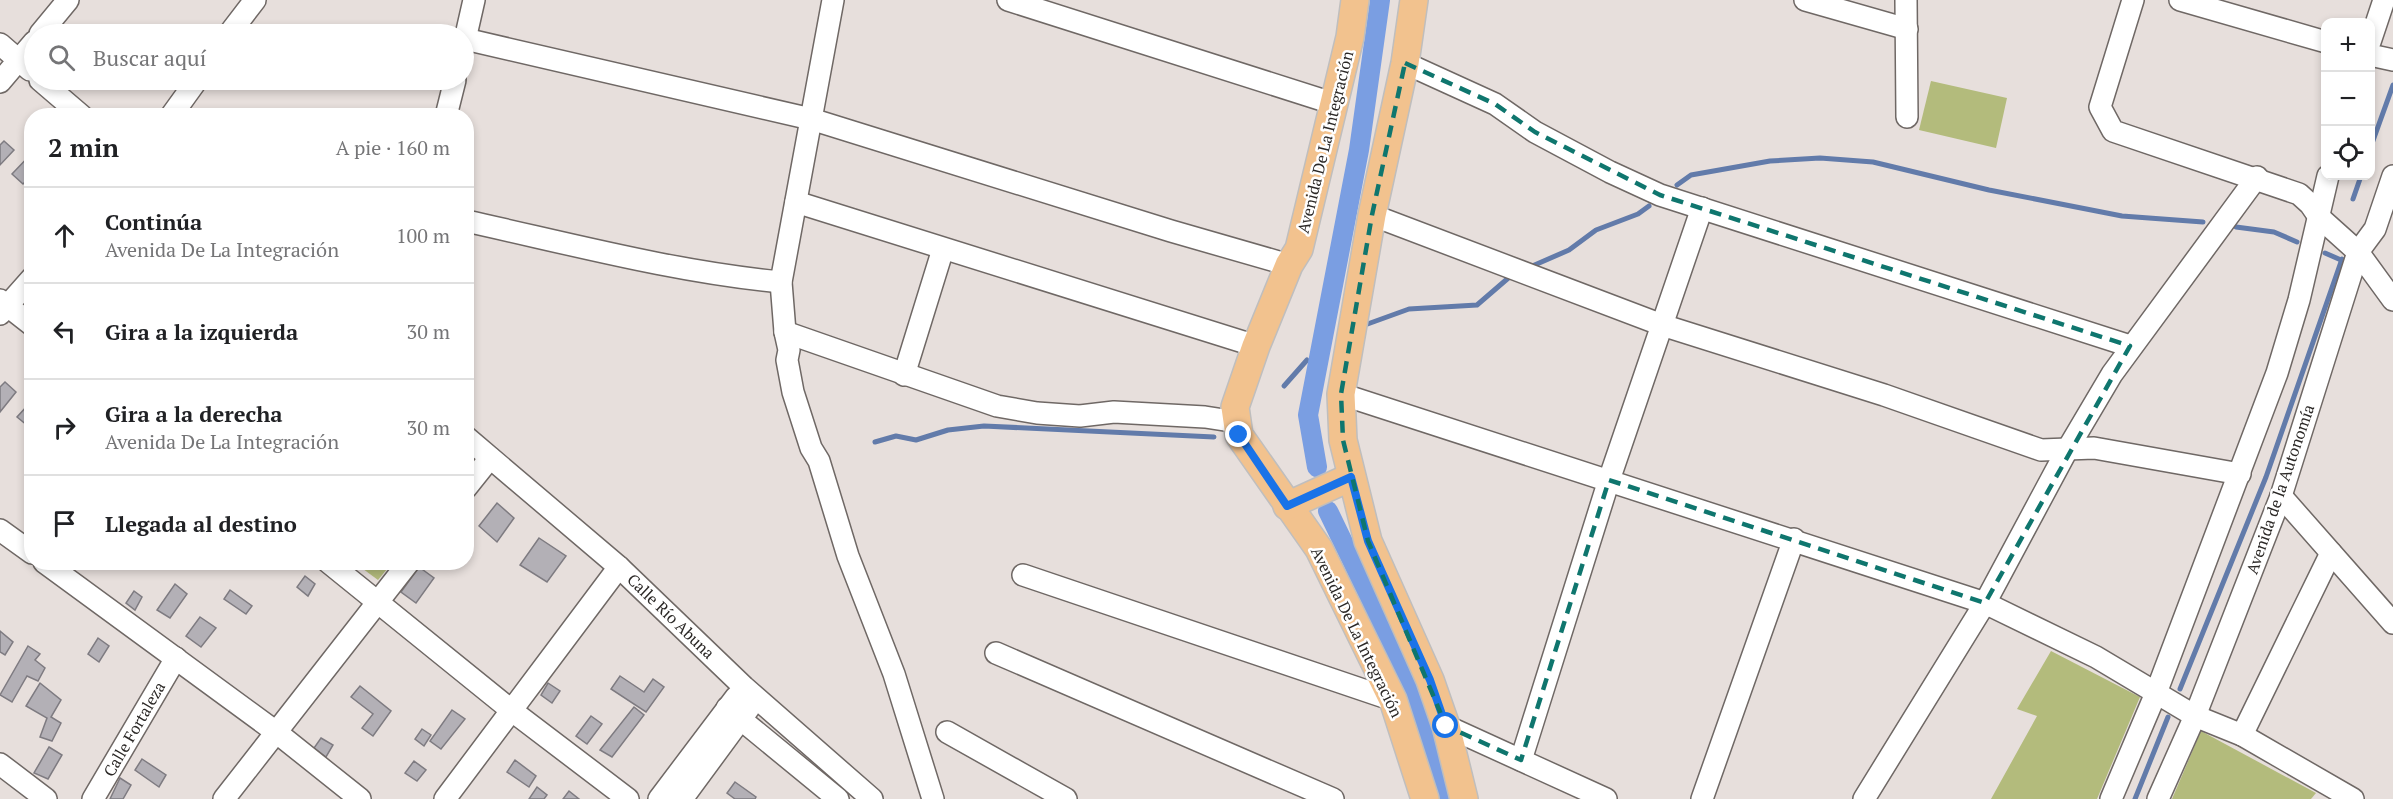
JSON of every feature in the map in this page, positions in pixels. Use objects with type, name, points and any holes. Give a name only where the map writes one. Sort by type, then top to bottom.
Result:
[{"type":"main road","name":"Avenida De La Integración","points":[[1355,0],[1350,37],[1335,104],[1299,249],[1289,265],[1256,346],[1235,408],[1239,435],[1319,549],[1394,700],[1425,799]]},
{"type":"main road","points":[[1414,0],[1405,63],[1372,215],[1341,394],[1342,440],[1368,541],[1430,680],[1446,726],[1464,799]]},
{"type":"main road","points":[[1287,506],[1351,477]]},
{"type":"street","points":[[48,24],[68,0]]},
{"type":"street","points":[[237,24],[255,0]]},
{"type":"street","points":[[468,24],[474,0]]},
{"type":"street","points":[[833,0],[781,282],[784,332],[793,392],[811,448],[819,461],[848,556],[894,674],[933,799]]},
{"type":"street","points":[[1008,0],[1335,104]]},
{"type":"street","points":[[1804,0],[1907,29]]},
{"type":"street","points":[[1906,0],[1907,117]]},
{"type":"street","points":[[2133,0],[2100,107],[2113,130],[2257,177],[2299,194],[2319,217],[2358,252],[2393,300]]},
{"type":"street","points":[[2180,0],[2321,41]]},
{"type":"street","points":[[2375,27],[2384,0]]},
{"type":"street","points":[[474,43],[811,119],[1171,231],[1289,265]]},
{"type":"street","points":[[0,44],[24,65]]},
{"type":"street","points":[[2375,56],[2393,60]]},
{"type":"street","points":[[1405,63],[1495,104],[1535,132],[1610,172],[1660,195],[2130,346]]},
{"type":"street","points":[[0,82],[24,70]]},
{"type":"street","points":[[52,90],[73,108]]},
{"type":"street","points":[[177,108],[190,90]]},
{"type":"street","points":[[448,108],[452,90]]},
{"type":"street","name":"Avenida de la Autonomía","points":[[2158,799],[2195,716],[2281,496],[2358,252],[2384,230],[2393,176]]},
{"type":"street","points":[[1864,799],[1985,603],[2067,450],[2130,346],[2257,177]]},
{"type":"street","points":[[2111,799],[2156,693],[2277,373],[2299,300],[2327,180]]},
{"type":"street","points":[[796,202],[1256,346]]},
{"type":"street","points":[[1521,760],[1609,480],[1702,208]]},
{"type":"street","points":[[1372,215],[1662,326],[1884,395],[2041,450],[2094,448],[2240,474]]},
{"type":"street","points":[[474,223],[656,264],[737,278],[781,282]]},
{"type":"street","points":[[904,375],[943,249]]},
{"type":"street","points":[[24,285],[2,306],[24,320]]},
{"type":"street","points":[[784,332],[997,406],[1037,413],[1080,416],[1114,412],[1205,417],[1237,422]]},
{"type":"street","points":[[1341,394],[1794,539],[1985,603],[2096,657],[2195,716],[2242,735],[2329,793],[2353,799]]},
{"type":"street","name":"Calle Río Abuna","points":[[474,444],[619,567],[750,692],[872,799]]},
{"type":"street","points":[[474,478],[490,458]]},
{"type":"street","points":[[2281,496],[2393,623]]},
{"type":"street","points":[[2,535],[24,548]]},
{"type":"street","points":[[1702,799],[1794,539]]},
{"type":"street","points":[[2242,735],[2331,553]]},
{"type":"street","points":[[445,799],[619,567]]},
{"type":"street","points":[[55,570],[276,732],[360,799]]},
{"type":"street","points":[[338,570],[511,710],[628,799]]},
{"type":"street","points":[[224,799],[403,570]]},
{"type":"street","points":[[1023,575],[1394,700]]},
{"type":"street","points":[[996,653],[1333,799]]},
{"type":"street","name":"Calle Fortaleza","points":[[93,799],[176,658]]},
{"type":"street","points":[[682,799],[750,692]]},
{"type":"street","points":[[659,799],[734,714]]},
{"type":"street","points":[[734,714],[838,799]]},
{"type":"street","points":[[1446,726],[1606,799]]},
{"type":"street","points":[[947,732],[1066,799]]},
{"type":"street","points":[[0,764],[46,799]]},
{"type":"highlighted area","points":[[1405,63],[1495,104],[1535,132],[1660,195],[2130,346],[1985,603],[1609,480],[1521,760],[1446,726],[1368,541],[1343,440],[1341,394],[1372,215]]},
{"type":"green space","points":[[1931,81],[2007,98],[1996,148],[1919,130]]},
{"type":"green space","points":[[364,570],[386,570],[378,580]]},
{"type":"green space","points":[[2051,651],[2140,697],[2097,799],[1991,799],[2037,716],[2017,709]]},
{"type":"green space","points":[[2201,731],[2316,793],[2311,799],[2172,799]]},
{"type":"building","points":[[4,141],[14,150],[0,165],[0,145]]},
{"type":"building","points":[[24,161],[24,183],[12,174]]},
{"type":"building","points":[[5,382],[16,392],[0,412],[0,387]]},
{"type":"building","points":[[24,409],[24,423],[17,417]]},
{"type":"building","points":[[497,503],[514,518],[497,542],[479,526]]},
{"type":"building","points":[[539,538],[566,556],[547,582],[520,565]]},
{"type":"building","points":[[417,570],[423,570],[434,578],[416,603],[401,592]]},
{"type":"building","points":[[305,576],[315,584],[308,596],[297,587]]},
{"type":"building","points":[[175,584],[187,594],[170,618],[157,610]]},
{"type":"building","points":[[230,590],[252,606],[246,614],[224,599]]},
{"type":"building","points":[[134,591],[142,597],[135,610],[126,603]]},
{"type":"building","points":[[200,617],[216,628],[201,647],[186,636]]},
{"type":"building","points":[[0,631],[13,642],[5,655],[0,652]]},
{"type":"building","points":[[98,638],[109,646],[99,662],[88,654]]},
{"type":"building","points":[[28,646],[40,654],[35,660],[45,668],[38,681],[27,676],[12,702],[0,695]]},
{"type":"building","points":[[620,676],[644,692],[653,679],[664,687],[646,712],[611,689]]},
{"type":"building","points":[[40,683],[61,700],[51,717],[61,723],[52,741],[40,737],[47,718],[26,706]]},
{"type":"building","points":[[548,683],[560,691],[552,703],[541,695]]},
{"type":"building","points":[[360,686],[391,711],[373,736],[362,728],[373,714],[351,697]]},
{"type":"building","points":[[634,707],[644,715],[612,757],[600,750]]},
{"type":"building","points":[[452,710],[465,719],[441,749],[430,741]]},
{"type":"building","points":[[591,716],[602,724],[587,744],[576,736]]},
{"type":"building","points":[[422,729],[431,735],[424,746],[415,739]]},
{"type":"building","points":[[321,738],[333,745],[326,757],[314,748]]},
{"type":"building","points":[[49,747],[62,755],[48,779],[34,773]]},
{"type":"building","points":[[142,759],[166,775],[159,787],[135,770]]},
{"type":"building","points":[[515,760],[536,776],[529,787],[507,772]]},
{"type":"building","points":[[414,761],[426,770],[417,781],[405,773]]},
{"type":"building","points":[[120,778],[131,785],[123,799],[110,799]]},
{"type":"building","points":[[735,782],[756,797],[755,799],[735,799],[727,793]]},
{"type":"building","points":[[537,787],[547,795],[544,799],[529,799]]},
{"type":"building","points":[[569,791],[579,799],[563,799]]},
{"type":"waterway","points":[[1317,467],[1308,415],[1359,150],[1380,0]]},
{"type":"waterway","points":[[2375,135],[2393,85]]},
{"type":"waterway","points":[[1677,185],[1691,175],[1770,161],[1820,158],[1873,162],[1989,190],[2122,216],[2203,222]]},
{"type":"waterway","points":[[2353,199],[2360,180]]},
{"type":"waterway","points":[[1530,267],[1569,250],[1596,230],[1638,214],[1649,206]]},
{"type":"waterway","points":[[2236,227],[2274,232],[2297,242]]},
{"type":"waterway","points":[[2325,253],[2341,260]]},
{"type":"waterway","points":[[2180,689],[2266,477],[2342,259]]},
{"type":"waterway","points":[[1362,326],[1409,309],[1477,305],[1513,274]]},
{"type":"waterway","points":[[1284,386],[1307,360]]},
{"type":"waterway","points":[[875,442],[896,436],[916,440],[948,430],[984,426],[1214,437]]},
{"type":"waterway","points":[[1328,511],[1400,660],[1443,799]]},
{"type":"waterway","points":[[2135,799],[2168,717]]},
{"type":"route","points":[[1239,435],[1287,506],[1351,477],[1368,541],[1430,680],[1446,726]]}]
